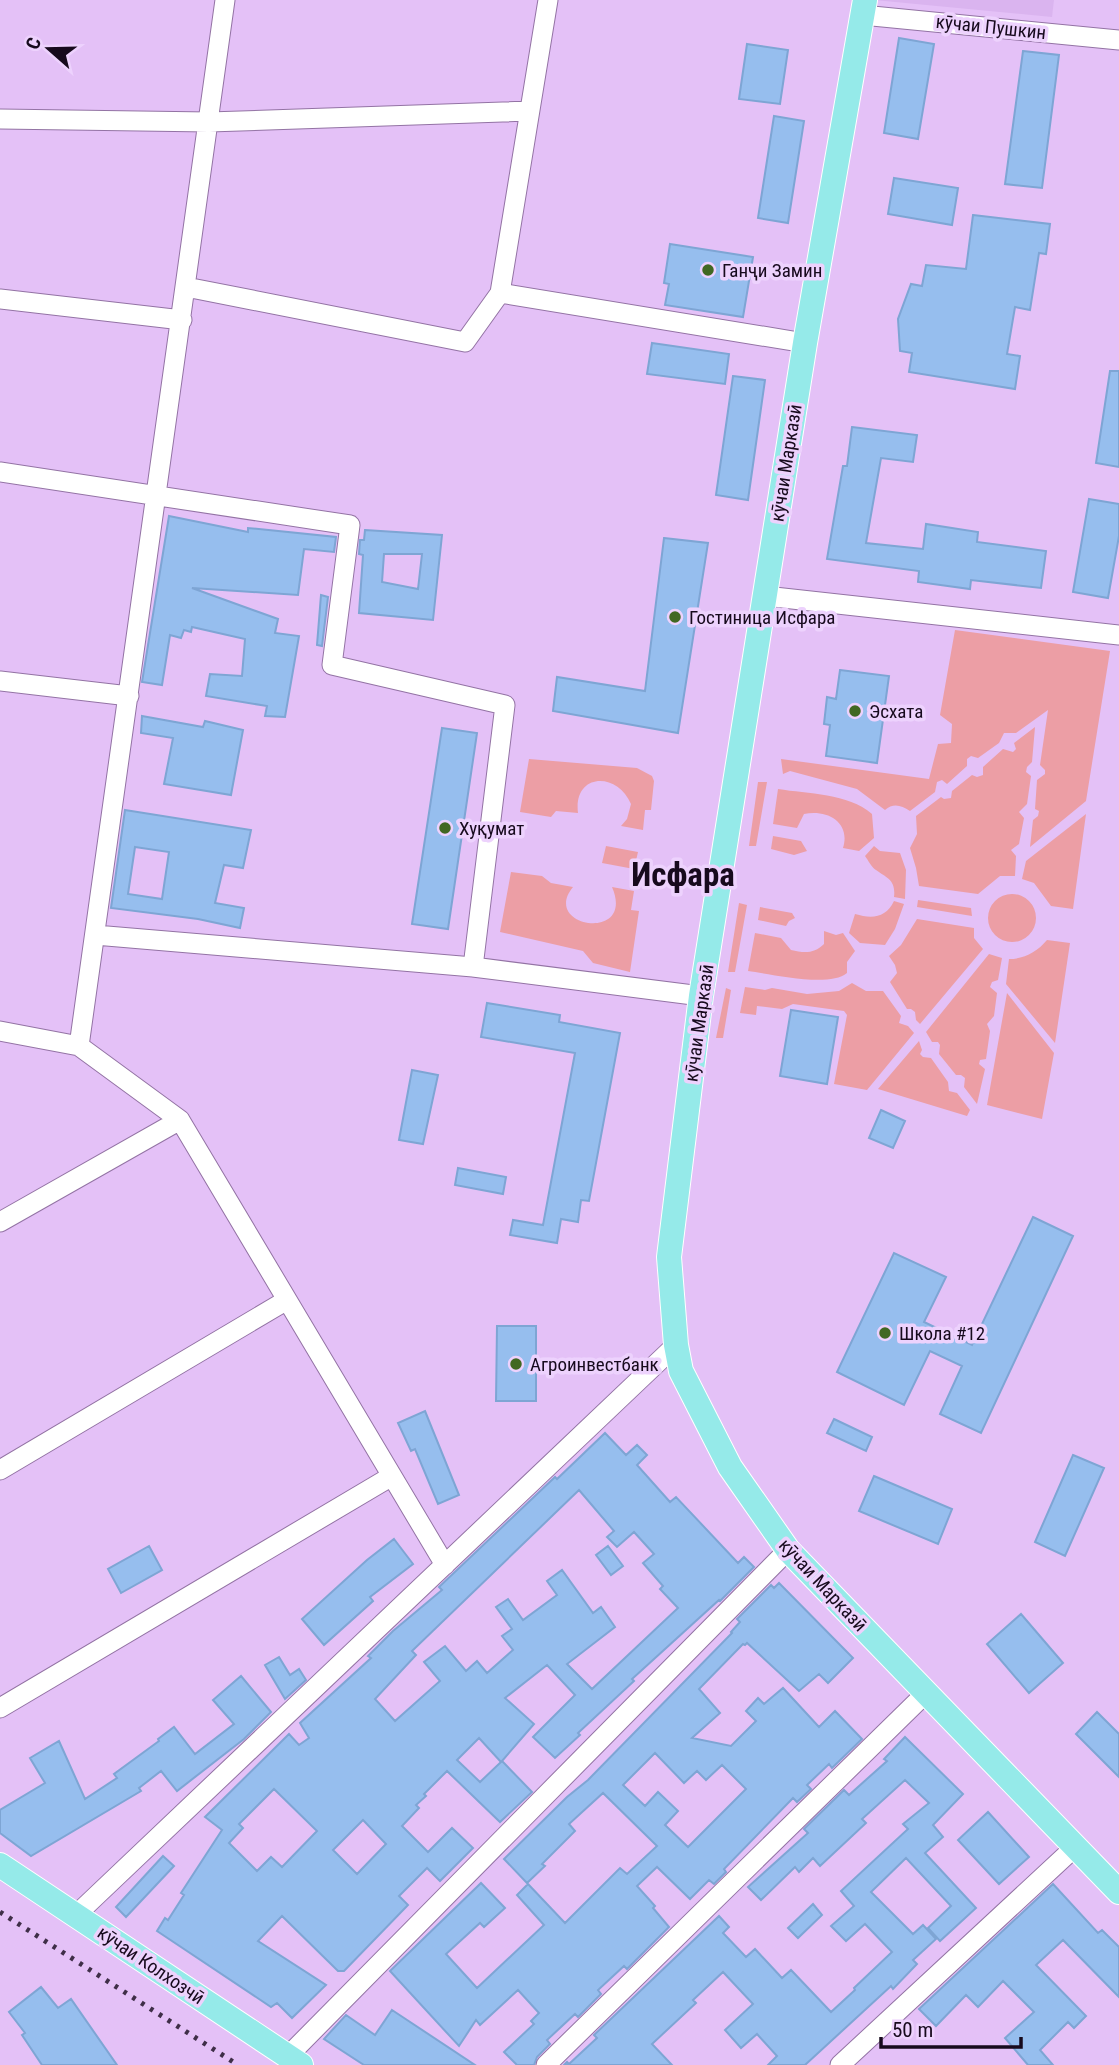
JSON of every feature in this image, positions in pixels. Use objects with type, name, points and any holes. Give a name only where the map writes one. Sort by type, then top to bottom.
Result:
[{"type":"main road","name":"кӯчаи Марказӣ","points":[[863,7],[805,343],[701,996],[670,1257],[676,1345],[681,1371],[730,1467],[788,1550],[1119,1892]]},
{"type":"main road","name":"кӯчаи Колхозчӣ","points":[[0,1865],[295,2061]]},
{"type":"street","points":[[79,1046],[130,696],[225,0]]},
{"type":"street","points":[[186,286],[465,342],[500,293],[548,0]]},
{"type":"street","name":"кӯчаи Пушкин","points":[[863,7],[1119,40]]},
{"type":"street","points":[[0,118],[209,122],[529,111]]},
{"type":"street","points":[[500,293],[805,343]]},
{"type":"street","points":[[0,299],[182,320]]},
{"type":"street","points":[[0,472],[350,525],[332,665],[505,705],[473,967]]},
{"type":"street","points":[[765,596],[1119,635]]},
{"type":"street","points":[[0,681],[130,696]]},
{"type":"street","points":[[95,935],[473,967],[701,996]]},
{"type":"street","points":[[0,1031],[79,1046],[180,1120],[444,1565]]},
{"type":"street","points":[[0,1222],[180,1120]]},
{"type":"street","points":[[0,1470],[287,1300]]},
{"type":"street","points":[[76,1915],[676,1345]]},
{"type":"street","points":[[0,1708],[392,1476]]},
{"type":"street","points":[[295,2061],[788,1550]]},
{"type":"street","points":[[546,2065],[925,1694]]},
{"type":"street","points":[[840,2065],[1075,1847]]},
{"type":"shaded area","points":[[874,0],[1054,0],[1052,17]]},
{"type":"shaded area","points":[[955,630],[1110,651],[1086,801],[1030,847],[1033,820],[1039,811],[1035,809],[1037,780],[1045,774],[1040,765],[1048,710],[1016,733],[1004,733],[999,743],[978,758],[971,756],[967,759],[967,766],[947,784],[942,780],[937,782],[935,792],[910,811],[897,806],[885,810],[857,789],[790,771],[783,774],[781,759],[929,779],[938,744],[951,743],[952,724],[940,715]]},
{"type":"shaded area","points":[[1035,727],[1032,762],[1026,772],[1031,776],[1027,804],[1019,812],[1024,818],[1019,844],[1011,850],[1016,856],[1015,876],[1000,876],[978,894],[919,886],[910,848],[917,834],[916,816],[941,797],[951,798],[952,791],[972,775],[983,775],[983,767],[1003,749],[1013,752],[1016,749],[1014,743]]},
{"type":"shaded area","points":[[529,759],[637,768],[652,776],[654,781],[651,810],[645,810],[643,830],[621,826],[627,819],[631,804],[624,793],[607,782],[597,781],[582,790],[578,800],[578,813],[556,811],[551,817],[520,812]]},
{"type":"shaded area","points":[[758,782],[767,782],[756,846],[749,846]]},
{"type":"shaded area","points":[[778,789],[840,798],[862,807],[872,814],[874,838],[859,851],[843,848],[844,831],[840,824],[821,814],[804,814],[797,828],[773,824]]},
{"type":"shaded area","points":[[1086,814],[1073,909],[1051,906],[1034,883],[1022,879],[1026,861]]},
{"type":"shaded area","points":[[773,836],[801,841],[807,851],[794,855],[771,849]]},
{"type":"shaded area","points":[[606,846],[638,852],[634,869],[602,863]]},
{"type":"shaded area","points":[[874,846],[880,851],[900,853],[906,870],[905,899],[894,897],[892,883],[873,868],[865,856]]},
{"type":"shaded area","points":[[511,872],[542,876],[551,883],[573,887],[566,901],[569,912],[577,919],[589,923],[602,922],[611,916],[616,905],[612,887],[634,891],[631,910],[639,911],[630,972],[593,963],[583,951],[500,932]]},
{"type":"shaded area","points":[[1012,894],[1029,901],[1036,918],[1029,935],[1012,942],[995,935],[988,918],[995,901]]},
{"type":"shaded area","points":[[918,900],[971,908],[972,916],[917,907]]},
{"type":"shaded area","points":[[894,901],[904,904],[895,929],[885,945],[860,943],[849,933],[855,914],[878,916],[887,911]]},
{"type":"shaded area","points":[[739,903],[747,905],[735,972],[728,972]]},
{"type":"shaded area","points":[[760,907],[792,913],[795,918],[786,926],[758,920]]},
{"type":"shaded area","points":[[917,919],[974,928],[974,938],[983,949],[920,1024],[916,1020],[915,1012],[907,1009],[890,982],[897,973],[889,956],[901,945]]},
{"type":"shaded area","points":[[824,931],[836,935],[843,933],[855,951],[847,962],[847,973],[839,977],[814,980],[748,971],[755,933],[781,938],[791,950],[805,952],[816,950],[824,944]]},
{"type":"shaded area","points":[[1047,940],[1070,943],[1055,1043],[1006,984],[1009,959],[1030,954]]},
{"type":"shaded area","points":[[989,954],[1002,958],[998,980],[992,982],[990,987],[997,993],[994,1016],[987,1024],[990,1031],[986,1059],[980,1060],[979,1064],[985,1069],[977,1104],[964,1087],[965,1078],[956,1075],[939,1054],[938,1042],[932,1042],[926,1032]]},
{"type":"shaded area","points":[[852,983],[866,991],[883,991],[901,1016],[899,1023],[908,1026],[914,1033],[867,1090],[834,1084],[847,1015],[844,1011],[793,1004],[782,1009],[757,1006],[756,1015],[740,1013],[745,987],[807,994],[839,991]]},
{"type":"shaded area","points":[[726,988],[731,990],[723,1038],[716,1038]]},
{"type":"shaded area","points":[[1007,993],[1054,1053],[1042,1119],[987,1105]]},
{"type":"shaded area","points":[[919,1041],[922,1050],[920,1054],[931,1058],[948,1082],[949,1091],[957,1093],[970,1110],[967,1116],[878,1089]]},
{"type":"building","points":[[899,38],[934,44],[918,139],[884,133]]},
{"type":"building","points":[[747,44],[788,50],[780,104],[739,99]]},
{"type":"building","points":[[1023,51],[1059,55],[1042,188],[1005,184]]},
{"type":"building","name":"Ганҷи Замин","points":[[774,116],[804,121],[788,223],[758,218]]},
{"type":"building","points":[[894,178],[958,188],[952,225],[888,214]]},
{"type":"building","points":[[973,215],[1050,224],[1046,254],[1039,253],[1030,310],[1015,307],[1007,354],[1020,356],[1015,389],[909,372],[912,353],[900,351],[898,319],[911,284],[922,286],[926,265],[966,269]]},
{"type":"building","name":"Ганҷи Замин","points":[[670,244],[753,257],[743,317],[665,305],[669,284],[664,283]]},
{"type":"building","points":[[652,343],[729,354],[725,384],[647,374]]},
{"type":"building","points":[[1110,371],[1119,371],[1119,467],[1096,463]]},
{"type":"building","points":[[733,376],[765,380],[748,500],[716,495]]},
{"type":"building","points":[[852,427],[917,435],[913,462],[881,458],[866,543],[923,549],[926,524],[978,532],[977,542],[1046,551],[1041,588],[971,580],[970,589],[918,582],[919,571],[827,559],[843,466],[847,466]]},
{"type":"building","points":[[1089,499],[1119,504],[1119,536],[1108,598],[1073,592]]},
{"type":"building","points":[[169,516],[248,532],[248,528],[336,537],[334,552],[304,549],[298,595],[192,588],[278,619],[275,633],[299,636],[285,717],[265,716],[267,706],[206,696],[210,674],[242,676],[245,639],[192,627],[191,632],[184,630],[181,638],[170,635],[162,685],[142,682]]},
{"type":"building","points":[[365,530],[442,535],[433,620],[359,613],[363,555],[359,554],[360,540],[364,540]],"holes":[[[384,554],[422,554],[418,589],[382,582]]]},
{"type":"building","points":[[664,538],[708,543],[678,733],[553,711],[557,677],[645,691]]},
{"type":"building","points":[[321,595],[328,597],[322,646],[317,645]]},
{"type":"building","name":"Эсхата","points":[[840,670],[889,676],[877,763],[826,756],[830,725],[824,724],[827,697],[836,699]]},
{"type":"building","points":[[142,716],[203,727],[205,721],[243,730],[231,795],[164,784],[173,738],[141,733]]},
{"type":"building","name":"Хуқумат","points":[[442,728],[477,733],[448,929],[412,924]]},
{"type":"building","points":[[125,810],[251,830],[243,868],[224,865],[215,903],[244,908],[240,928],[198,919],[111,908]],"holes":[[[135,847],[169,852],[162,899],[128,894]]]},
{"type":"building","points":[[487,1003],[560,1015],[559,1022],[620,1033],[589,1201],[581,1200],[578,1222],[561,1219],[557,1243],[510,1235],[513,1220],[543,1225],[575,1053],[481,1037]]},
{"type":"building","points":[[791,1010],[838,1017],[827,1084],[780,1076]]},
{"type":"building","points":[[412,1070],[438,1075],[423,1144],[399,1140]]},
{"type":"building","points":[[881,1110],[905,1121],[893,1148],[869,1138]]},
{"type":"building","points":[[458,1168],[506,1177],[503,1194],[455,1185]]},
{"type":"building","points":[[1033,1217],[1073,1236],[981,1433],[940,1414],[962,1366],[930,1351],[904,1405],[837,1372],[894,1253],[946,1277],[924,1322],[972,1345]]},
{"type":"building","name":"Агроинвестбанк","points":[[497,1326],[536,1326],[536,1401],[496,1401]]},
{"type":"building","points":[[425,1411],[459,1495],[438,1504],[415,1449],[411,1451],[398,1423]]},
{"type":"building","points":[[834,1419],[872,1437],[866,1451],[827,1433]]},
{"type":"building","points":[[605,1433],[626,1455],[637,1445],[647,1455],[637,1465],[670,1502],[676,1497],[738,1563],[744,1557],[754,1567],[632,1679],[634,1681],[555,1758],[533,1737],[575,1695],[547,1665],[505,1698],[534,1724],[502,1761],[532,1792],[500,1822],[447,1771],[424,1794],[426,1796],[416,1805],[419,1808],[402,1826],[428,1852],[452,1828],[473,1848],[440,1881],[427,1868],[399,1896],[408,1905],[344,1971],[338,1971],[282,1916],[258,1941],[326,1985],[292,2018],[277,2003],[271,2007],[157,1931],[165,1918],[168,1920],[184,1895],[181,1893],[222,1830],[205,1817],[289,1734],[299,1745],[309,1738],[300,1723],[371,1658],[368,1656],[393,1631],[442,1590],[439,1587],[555,1477],[557,1479]],"holes":[[[579,1490],[614,1531],[607,1537],[617,1547],[634,1532],[654,1554],[643,1563],[663,1586],[660,1589],[678,1608],[592,1689],[567,1664],[615,1627],[601,1607],[593,1613],[562,1570],[547,1581],[557,1595],[523,1620],[508,1599],[496,1607],[512,1629],[502,1636],[513,1650],[487,1673],[477,1661],[466,1671],[445,1646],[424,1662],[440,1681],[395,1721],[375,1699],[416,1655],[412,1651]],[[479,1738],[501,1762],[480,1782],[457,1760]],[[274,1789],[317,1831],[282,1867],[271,1857],[257,1871],[229,1843],[243,1828],[239,1824]],[[363,1820],[386,1844],[357,1874],[333,1850]]]},
{"type":"building","points":[[1073,1455],[1104,1468],[1065,1556],[1035,1542]]},
{"type":"building","points":[[874,1476],[952,1509],[938,1544],[859,1511]]},
{"type":"building","points":[[394,1539],[413,1564],[370,1597],[373,1601],[324,1645],[302,1619]]},
{"type":"building","points":[[149,1546],[162,1570],[121,1593],[108,1569]]},
{"type":"building","points":[[608,1546],[623,1566],[611,1575],[596,1555]]},
{"type":"building","points":[[779,1583],[853,1658],[828,1683],[819,1674],[799,1691],[747,1643],[743,1644],[699,1689],[720,1713],[692,1738],[731,1746],[756,1721],[746,1711],[758,1698],[764,1704],[783,1688],[819,1727],[835,1711],[862,1739],[832,1768],[829,1764],[807,1785],[811,1789],[797,1802],[793,1798],[724,1869],[726,1872],[714,1884],[709,1880],[690,1899],[657,1867],[637,1886],[669,1927],[627,1969],[624,1966],[598,1990],[601,1994],[578,2017],[575,2014],[547,2040],[550,2044],[537,2057],[534,2065],[517,2065],[504,2052],[534,2024],[531,2021],[539,2013],[518,1990],[480,2025],[476,2020],[459,2046],[390,1971],[481,1883],[505,1908],[484,1927],[480,1923],[446,1954],[477,1988],[544,1925],[517,1895],[528,1884],[565,1923],[620,1868],[627,1874],[657,1846],[603,1793],[569,1824],[575,1831],[527,1883],[504,1859],[588,1780],[732,1633],[740,1622],[737,1619],[771,1585],[774,1588]],"holes":[[[655,1753],[684,1783],[697,1771],[706,1780],[722,1765],[746,1789],[688,1847],[665,1825],[678,1811],[658,1792],[645,1806],[623,1785]]]},
{"type":"building","points":[[1021,1614],[1063,1663],[1029,1693],[987,1644]]},
{"type":"building","points":[[279,1657],[290,1675],[299,1669],[306,1680],[285,1699],[265,1665]]},
{"type":"building","points":[[241,1676],[271,1712],[244,1739],[177,1791],[161,1771],[139,1788],[141,1791],[31,1856],[0,1833],[0,1810],[45,1783],[30,1758],[59,1741],[85,1799],[117,1778],[114,1774],[174,1727],[195,1754],[234,1724],[213,1700]]},
{"type":"building","points":[[1097,1712],[1119,1734],[1119,1777],[1076,1734]]},
{"type":"building","points":[[905,1737],[963,1794],[933,1825],[943,1837],[925,1853],[976,1908],[940,1941],[928,1928],[951,1906],[906,1858],[871,1892],[913,1934],[923,1925],[936,1939],[913,1960],[917,1964],[893,1989],[891,1986],[805,2065],[768,2065],[777,2056],[757,2034],[741,2048],[725,2030],[753,2004],[723,1972],[693,2000],[696,2003],[652,2044],[672,2065],[564,2065],[567,2062],[569,2064],[597,2038],[594,2035],[719,1916],[729,1927],[723,1933],[746,1957],[755,1949],[782,1978],[791,1970],[831,2012],[855,1990],[854,1988],[892,1952],[865,1924],[846,1941],[831,1926],[854,1906],[841,1891],[908,1829],[903,1824],[929,1803],[905,1780],[862,1819],[866,1823],[820,1866],[813,1858],[799,1872],[795,1867],[761,1900],[748,1887],[808,1833],[804,1829],[844,1790],[849,1795],[887,1761],[884,1759]]},
{"type":"building","points":[[988,1812],[1029,1857],[999,1884],[958,1840]]},
{"type":"building","points":[[163,1856],[174,1866],[126,1917],[116,1907]]},
{"type":"building","points":[[1053,1884],[1098,1933],[1102,1930],[1119,1947],[1119,1997],[1063,1940],[1036,1965],[1086,2016],[1074,2028],[1068,2022],[1040,2050],[1053,2065],[1028,2065],[1005,2038],[1034,2012],[1003,1981],[978,2007],[966,1995],[936,2026],[919,2009]]},
{"type":"building","points":[[813,1904],[822,1915],[798,1938],[788,1928]]},
{"type":"building","points":[[41,1987],[58,2008],[71,1999],[117,2065],[42,2065],[22,2035],[25,2033],[9,2012]]},
{"type":"building","points":[[392,2010],[475,2065],[364,2065],[324,2039],[346,2015],[375,2035]]},
{"type":"railway","points":[[0,1912],[238,2065]]},
{"type":"place","name":"Ганҷи Замин","points":[[708,270]]},
{"type":"place","name":"Гостиница Исфара","points":[[675,617]]},
{"type":"place","name":"Эсхата","points":[[855,711]]},
{"type":"place","name":"Хуқумат","points":[[445,828]]},
{"type":"place","name":"Школа #12","points":[[885,1333]]},
{"type":"place","name":"Агроинвестбанк","points":[[516,1364]]},
{"type":"district","name":"Исфара","points":[[683,874]]}]
